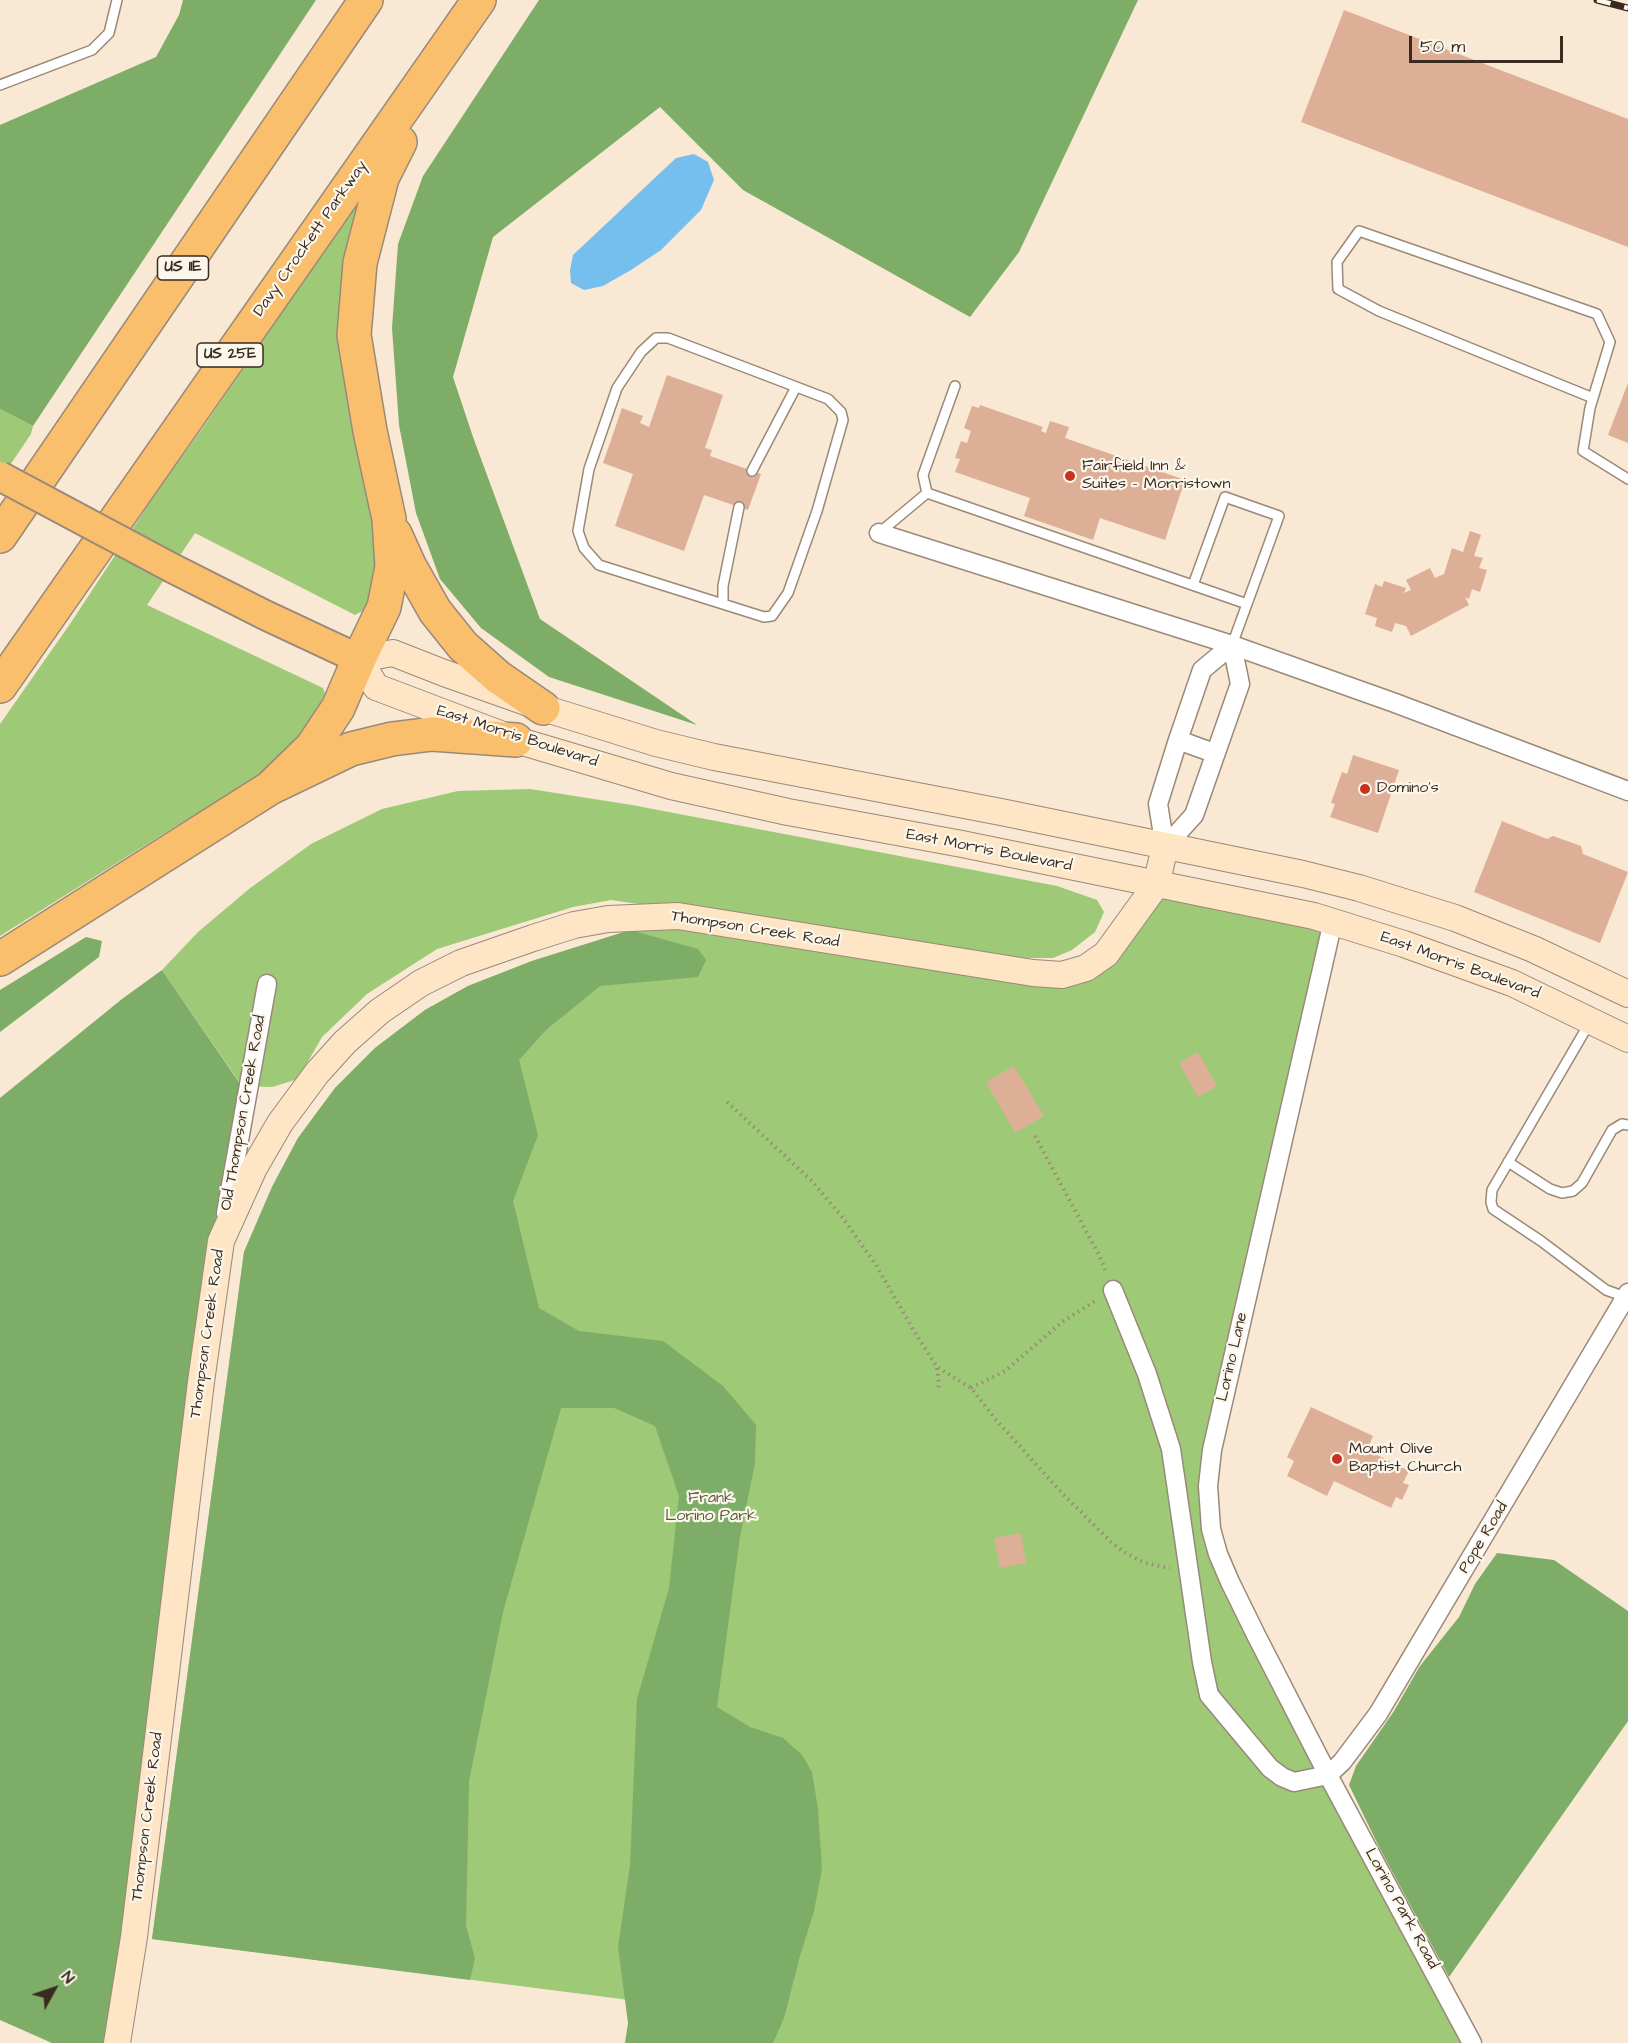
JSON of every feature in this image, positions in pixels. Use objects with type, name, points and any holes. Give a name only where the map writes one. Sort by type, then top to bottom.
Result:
[{"type":"highway","name":"US 11E","points":[[0,536],[366,0]]},
{"type":"highway","points":[[270,788],[312,747],[338,708],[384,607],[392,567],[389,519],[370,431],[354,335],[360,263],[382,178],[470,13]]},
{"type":"highway","name":"Davy Crockett Parkway","points":[[0,686],[470,13]]},
{"type":"highway","points":[[389,519],[409,565],[435,611],[463,646],[498,677],[543,708]]},
{"type":"highway","points":[[0,959],[270,788],[351,749],[373,743],[432,734],[516,740]]},
{"type":"main road","points":[[0,476],[172,568],[265,615],[359,658],[393,653],[444,674],[543,708],[656,743],[714,757],[1001,812],[1327,880],[1455,918],[1533,949],[1628,994]]},
{"type":"main road","name":"East Morris Boulevard","points":[[359,658],[376,687],[516,740],[671,786],[737,801],[1333,921],[1512,983],[1628,1039]]},
{"type":"main road","points":[[1156,885],[1165,847]]},
{"type":"main road","name":"Thompson Creek Road","points":[[117,2043],[134,1937],[200,1394],[221,1241],[254,1168],[280,1123],[317,1072],[345,1042],[380,1011],[421,983],[460,963],[574,925],[608,919],[678,916],[991,967],[1062,975],[1086,968],[1106,954],[1156,885]]},
{"type":"street","points":[[879,533],[1232,645],[1395,703],[1628,791]]},
{"type":"street","points":[[1165,847],[1158,804],[1178,740],[1202,670],[1232,645]]},
{"type":"street","points":[[1165,847],[1194,815],[1240,684],[1232,645]]},
{"type":"street","points":[[1178,740],[1214,753]]},
{"type":"street","name":"Lorino Lane","points":[[1328,1774],[1218,1554],[1211,1529],[1208,1486],[1212,1450],[1228,1374],[1333,921]]},
{"type":"street","name":"Old Thompson Creek Road","points":[[221,1241],[267,984]]},
{"type":"street","points":[[1113,1290],[1147,1374],[1170,1449],[1209,1695],[1215,1705],[1270,1768],[1282,1777],[1294,1782],[1328,1774]]},
{"type":"street","name":"Pope Road","points":[[1328,1774],[1342,1762],[1378,1714],[1627,1296]]},
{"type":"street","name":"Lorino Park Road","points":[[1328,1774],[1473,2043]]},
{"type":"lane","points":[[0,86],[92,50],[109,33],[117,0]]},
{"type":"lane","points":[[1593,398],[1379,311],[1338,290],[1337,262],[1359,231],[1597,314],[1610,342],[1593,398],[1583,451],[1628,479]]},
{"type":"lane","points":[[656,338],[668,338],[828,399],[841,412],[843,420],[817,511],[788,593],[772,616],[764,617],[723,604],[599,565],[584,548],[578,531],[589,469],[616,388],[642,352],[656,338]]},
{"type":"lane","points":[[927,494],[923,475],[955,386]]},
{"type":"lane","points":[[752,471],[796,387]]},
{"type":"lane","points":[[879,533],[927,494]]},
{"type":"lane","points":[[927,494],[1247,603]]},
{"type":"lane","points":[[1193,585],[1225,497],[1279,516],[1232,645]]},
{"type":"lane","points":[[723,604],[723,586],[739,507]]},
{"type":"lane","points":[[1591,1020],[1492,1190],[1493,1209],[1541,1241],[1606,1290],[1627,1296]]},
{"type":"lane","points":[[1508,1162],[1550,1188],[1562,1193],[1573,1191],[1582,1183],[1612,1130],[1622,1124],[1628,1125]]},
{"type":"path","points":[[727,1102],[811,1180],[843,1218],[876,1265],[937,1368],[938,1391]]},
{"type":"path","points":[[971,1388],[1005,1371],[1062,1322],[1113,1290],[1100,1255],[1035,1136]]},
{"type":"path","points":[[937,1368],[971,1388],[997,1421],[1061,1492],[1113,1544],[1145,1563],[1189,1571]]},
{"type":"green space","points":[[183,0],[316,0],[33,426],[0,409],[0,125],[156,57],[179,15]]},
{"type":"green space","points":[[539,0],[1138,0],[1019,252],[970,317],[743,190],[660,107],[493,237],[453,377],[540,619],[697,725],[549,677],[481,628],[440,579],[416,513],[399,425],[392,328],[398,244],[423,176]]},
{"type":"green space","points":[[362,196],[372,516],[378,554],[368,608],[355,615],[195,533],[147,605],[323,688],[325,694],[318,709],[303,736],[285,755],[251,782],[0,936],[0,724],[70,624],[154,496]]},
{"type":"green space","points":[[0,409],[33,426],[31,434],[0,480]]},
{"type":"green space","points":[[530,789],[632,805],[1057,886],[1097,900],[1104,912],[1095,932],[1072,950],[1053,958],[1016,958],[886,936],[611,900],[573,907],[437,949],[367,994],[322,1037],[298,1079],[272,1087],[242,1086],[162,970],[198,932],[249,889],[311,844],[382,809],[458,791]]},
{"type":"green space","name":"Frank Lorino Park","points":[[1156,885],[1333,921],[1228,1374],[1211,1529],[1472,2043],[641,2043],[645,2002],[152,1939],[244,1252],[272,1187],[298,1138],[335,1088],[375,1048],[425,1010],[468,986],[532,961],[678,916],[1086,968]]},
{"type":"green space","points":[[630,930],[698,949],[706,960],[698,977],[600,986],[546,1030],[519,1060],[538,1135],[513,1201],[539,1308],[579,1331],[663,1341],[723,1386],[756,1425],[755,1463],[740,1537],[717,1707],[750,1727],[783,1738],[802,1755],[812,1772],[818,1809],[822,1869],[814,1911],[784,2018],[773,2043],[625,2043],[628,2023],[618,1947],[630,1865],[637,1699],[669,1588],[679,1496],[655,1426],[614,1408],[561,1408],[503,1612],[469,1781],[466,1926],[475,1958],[470,1980],[152,1939],[244,1252],[272,1187],[298,1138],[335,1088],[375,1048],[425,1010],[468,986],[532,961]]},
{"type":"green space","points":[[86,937],[102,941],[99,957],[0,1032],[0,990]]},
{"type":"green space","points":[[162,970],[247,1094],[117,2043],[52,2043],[0,2020],[0,1098],[122,999]]},
{"type":"green space","points":[[1497,1553],[1554,1560],[1628,1611],[1628,1721],[1449,1977],[1379,1847],[1349,1785],[1356,1766],[1394,1711],[1420,1666],[1459,1617],[1475,1584]]},
{"type":"water","points":[[694,154],[708,162],[714,180],[701,210],[661,250],[603,286],[584,290],[571,283],[570,270],[573,255],[676,158]]},
{"type":"building","points":[[1344,10],[1628,119],[1628,247],[1301,122]]},
{"type":"building","points":[[667,375],[723,395],[705,448],[712,450],[710,456],[761,474],[748,510],[704,495],[684,551],[615,526],[633,474],[603,463],[622,408],[643,416],[640,423],[649,427]]},
{"type":"building","points":[[1628,383],[1628,443],[1608,435]]},
{"type":"building","name":"Fairfield Inn & Suites - Morristown","points":[[980,405],[1043,427],[1041,431],[1046,433],[1050,421],[1069,427],[1065,438],[1185,480],[1165,540],[1100,518],[1093,540],[1024,516],[1030,498],[955,472],[960,459],[955,458],[961,441],[967,443],[971,431],[964,428],[972,406],[979,408]]},
{"type":"building","points":[[1470,531],[1481,535],[1474,556],[1483,558],[1479,568],[1487,570],[1480,592],[1472,589],[1469,599],[1465,597],[1469,605],[1411,636],[1406,626],[1395,623],[1392,632],[1375,626],[1377,618],[1365,614],[1375,584],[1382,587],[1384,581],[1406,588],[1404,593],[1411,590],[1406,580],[1430,568],[1435,578],[1444,574],[1452,548],[1463,552]]},
{"type":"building","name":"Domino's","points":[[1353,755],[1399,770],[1378,833],[1330,817],[1335,804],[1331,803],[1342,772],[1347,774]]},
{"type":"building","points":[[1502,821],[1547,839],[1553,836],[1581,846],[1583,854],[1628,872],[1600,943],[1474,892]]},
{"type":"building","points":[[1198,1052],[1217,1086],[1198,1097],[1179,1063]]},
{"type":"building","points":[[1014,1066],[1044,1116],[1015,1133],[986,1082]]},
{"type":"building","name":"Mount Olive Baptist Church","points":[[1311,1407],[1373,1436],[1367,1450],[1409,1471],[1403,1483],[1409,1485],[1402,1500],[1396,1497],[1391,1508],[1334,1481],[1327,1496],[1287,1476],[1294,1461],[1287,1457]]},
{"type":"building","points":[[1021,1533],[1026,1563],[1000,1568],[994,1538]]},
{"type":"railway","points":[[1597,0],[1628,8]]},
{"type":"place","name":"Fairfield Inn & Suites - Morristown","points":[[1070,476]]},
{"type":"place","name":"Domino's","points":[[1365,789]]},
{"type":"place","name":"Mount Olive Baptist Church","points":[[1337,1459]]}]
